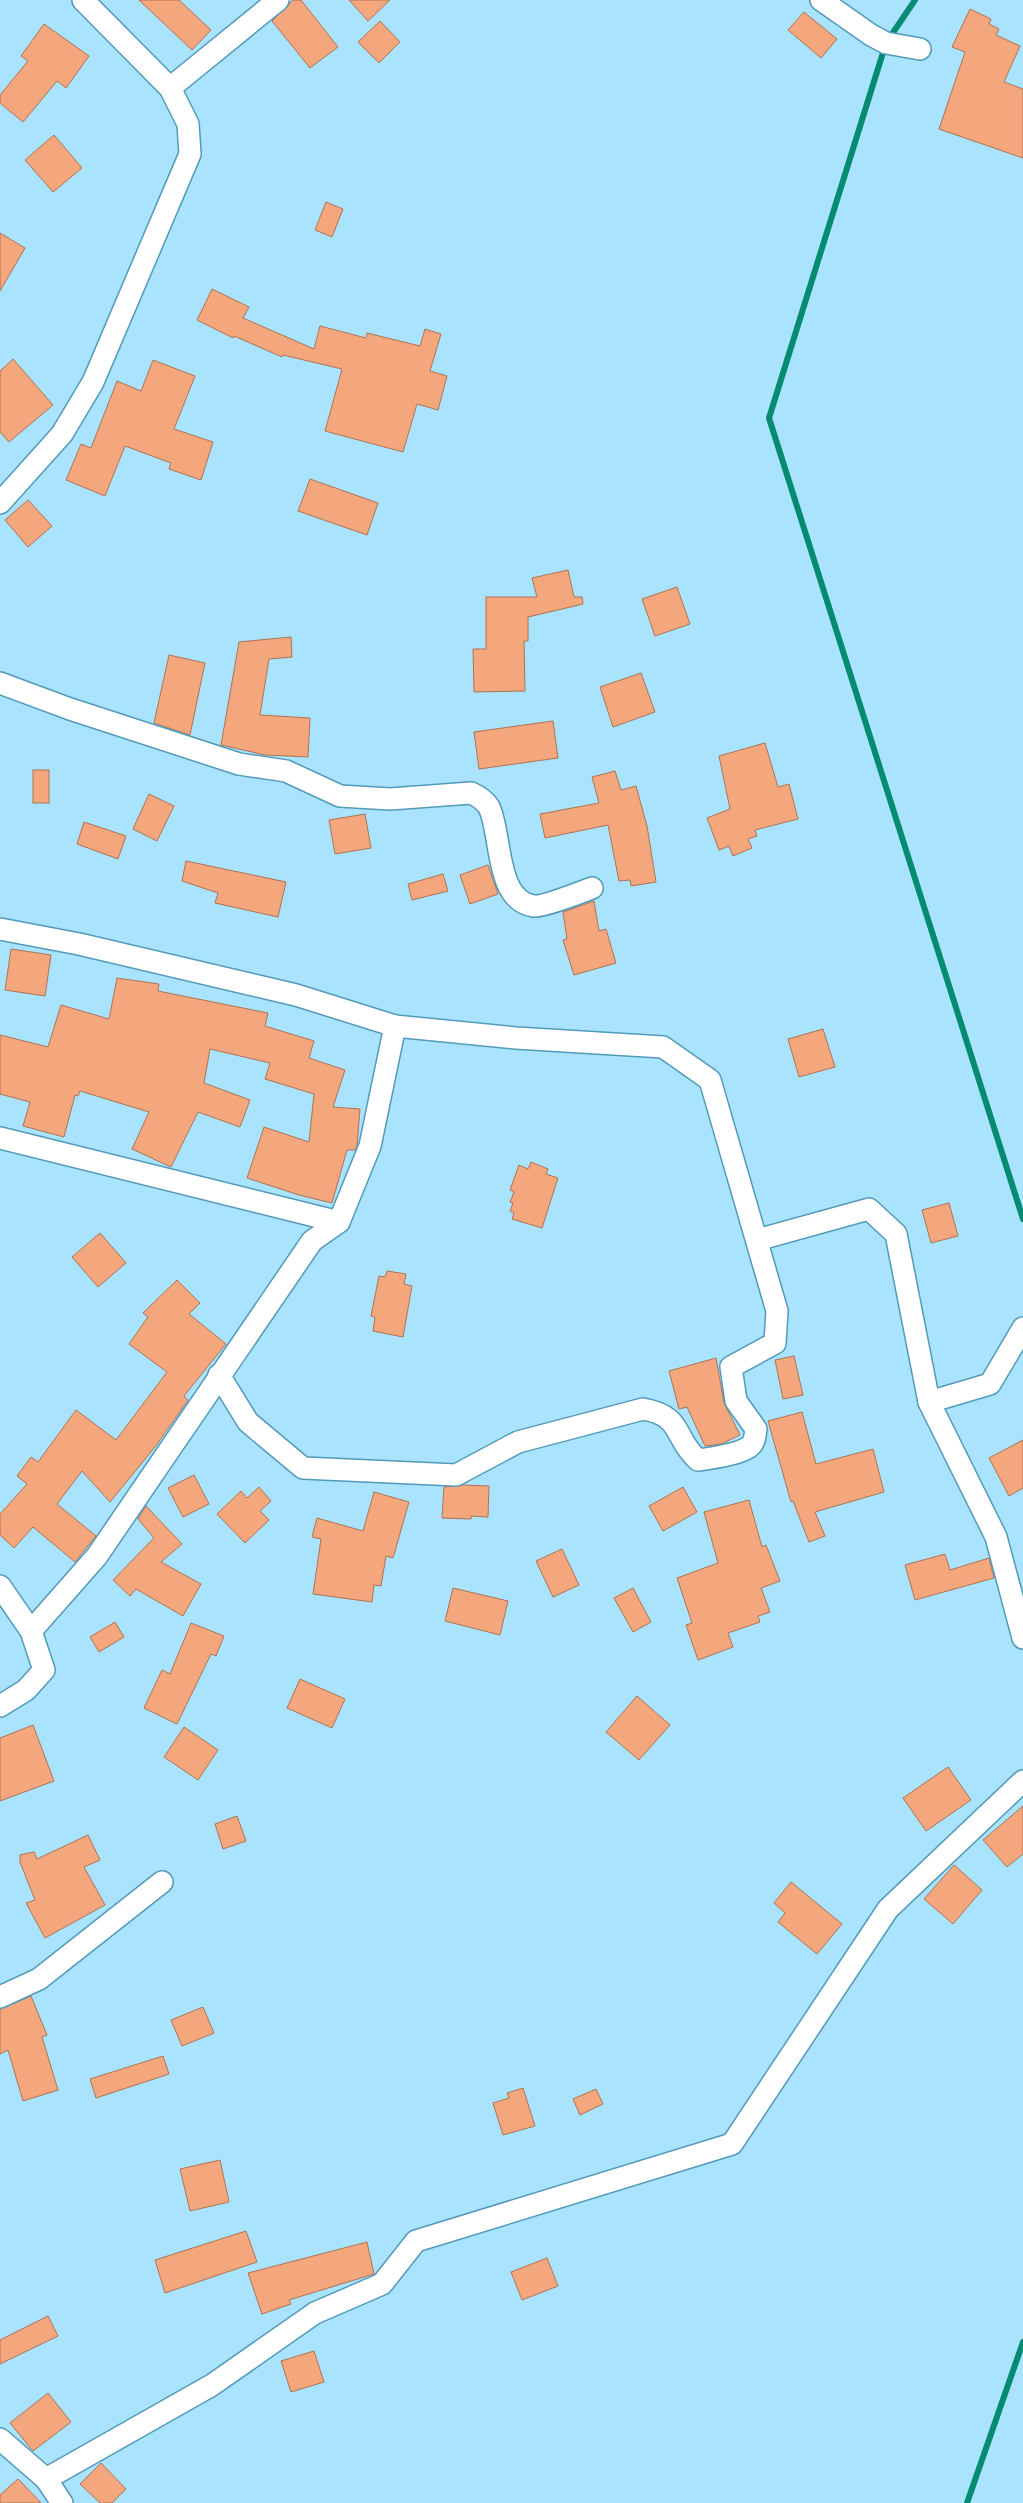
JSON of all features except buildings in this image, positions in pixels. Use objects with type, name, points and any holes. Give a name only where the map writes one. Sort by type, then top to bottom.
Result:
[{"type":"street","points":[[0,503],[62,434],[93,382],[190,154],[188,124],[170,88],[123,38],[83,0]]},
{"type":"street","points":[[170,88],[278,0]]},
{"type":"street","points":[[821,0],[871,36],[886,43],[920,49]]},
{"type":"street","points":[[0,683],[70,709],[239,764],[286,771],[340,796],[390,799],[471,793],[480,798],[489,807],[501,862],[512,892],[522,903],[536,907],[592,888]]},
{"type":"street","points":[[0,929],[79,944],[296,996],[394,1026],[516,1038],[663,1047],[710,1080],[777,1312],[775,1343],[731,1367],[736,1402],[756,1428],[754,1440],[750,1447],[717,1458],[698,1460],[690,1453],[673,1421],[658,1412],[643,1409],[518,1442],[456,1475],[303,1468],[248,1422],[219,1375]]},
{"type":"street","points":[[31,1631],[97,1556],[312,1241],[339,1222],[370,1146],[394,1026]]},
{"type":"street","points":[[0,1138],[339,1222]]},
{"type":"street","points":[[757,1240],[869,1209],[896,1234],[929,1402],[996,1537],[1023,1638]]},
{"type":"street","points":[[929,1402],[990,1384],[1023,1328]]},
{"type":"street","points":[[0,1586],[31,1631],[44,1670],[26,1690],[0,1706]]},
{"type":"street","points":[[46,2479],[212,2385],[315,2313],[382,2284],[416,2241],[732,2144],[888,1909],[1023,1781]]},
{"type":"street","points":[[0,1997],[39,1979],[162,1882]]},
{"type":"street","points":[[0,2439],[46,2479],[62,2503]]},
{"type":"waterway","points":[[915,0],[886,43],[769,418],[1023,1219]]},
{"type":"waterway","points":[[967,2503],[1023,2342]]}]
